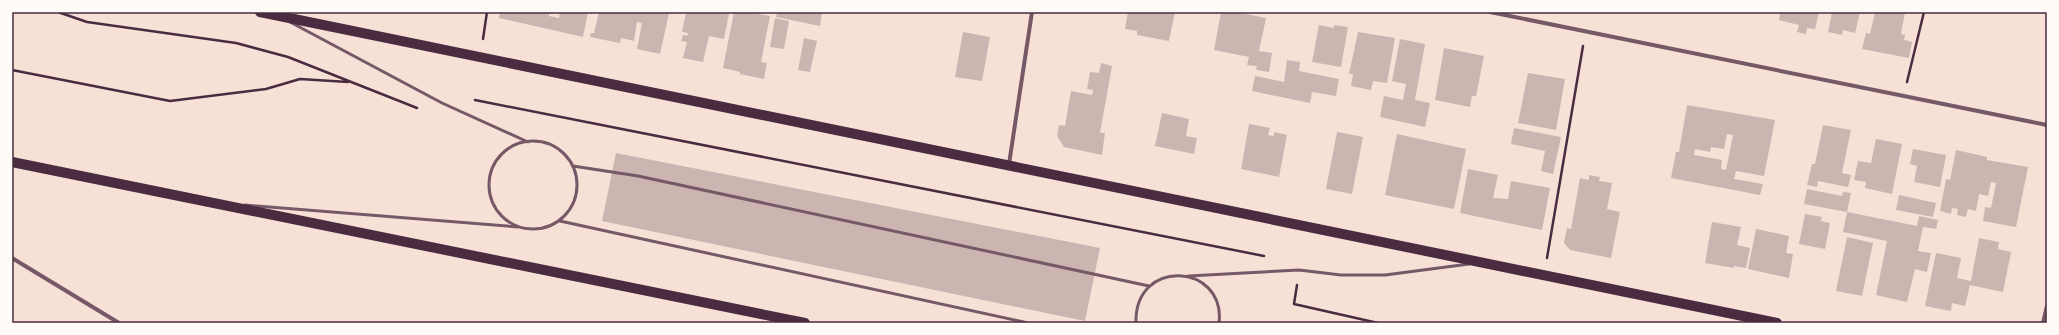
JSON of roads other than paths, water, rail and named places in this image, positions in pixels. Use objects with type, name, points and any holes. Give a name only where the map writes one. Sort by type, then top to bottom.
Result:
[{"type":"main road","points":[[260,12],[1009,164],[1485,262],[1544,276],[1777,323]]},
{"type":"main road","points":[[12,162],[805,323]]},
{"type":"street","points":[[1009,164],[1032,12]]},
{"type":"street","points":[[1490,12],[2047,126]]},
{"type":"street","points":[[12,258],[119,323]]},
{"type":"street","points":[[2043,323],[2047,306]]},
{"type":"lane","points":[[277,15],[442,103],[528,142]]},
{"type":"lane","points":[[210,202],[518,227],[532,230],[547,228],[560,221],[570,210],[576,196],[577,181],[573,166],[564,154],[552,145],[538,141],[509,147],[498,156],[491,169],[488,182],[489,197],[495,210],[505,220],[518,227]]},
{"type":"lane","points":[[573,166],[638,176],[1149,286]]},
{"type":"lane","points":[[560,221],[1028,323]]},
{"type":"lane","points":[[1136,323],[1135,311],[1140,298],[1149,286],[1161,278],[1175,275],[1188,276],[1299,270],[1341,275],[1385,275],[1485,262]]},
{"type":"lane","points":[[1188,276],[1201,282],[1211,291],[1218,302],[1219,323]]}]
